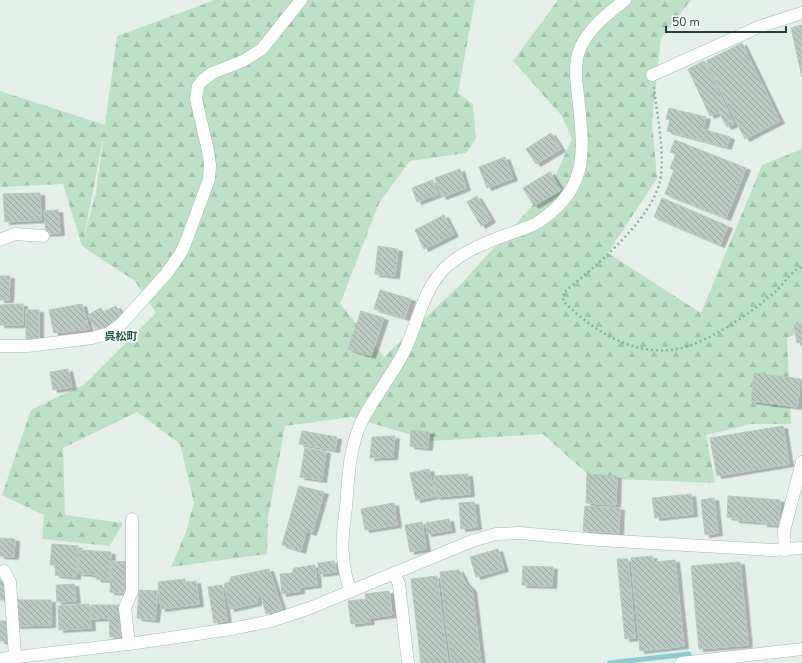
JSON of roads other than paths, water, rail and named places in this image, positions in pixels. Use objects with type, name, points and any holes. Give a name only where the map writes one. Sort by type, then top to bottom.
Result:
[{"type":"street","points":[[0,346],[42,344],[92,338],[109,333],[122,323],[167,273],[182,251],[188,239],[209,179],[210,165],[208,151],[196,99],[198,86],[212,73],[242,61],[262,49],[301,0]]},
{"type":"street","points":[[351,591],[345,575],[343,540],[350,459],[360,425],[393,373],[406,346],[424,299],[437,277],[445,268],[465,252],[477,246],[535,224],[555,210],[570,190],[576,179],[582,156],[583,143],[575,74],[580,50],[592,29],[625,0]]},
{"type":"street","points":[[652,75],[762,26],[802,13]]},
{"type":"street","points":[[0,240],[15,234],[43,236]]},
{"type":"street","points":[[785,550],[784,531],[802,462]]},
{"type":"street","points":[[129,644],[125,608],[132,590],[132,519]]},
{"type":"street","points":[[0,659],[129,644],[251,626],[290,615],[472,541],[508,533],[785,550],[802,548]]},
{"type":"street","points":[[4,571],[10,582],[15,657]]},
{"type":"street","points":[[394,573],[399,584],[408,663]]},
{"type":"street","points":[[682,663],[802,649]]},
{"type":"waterway","points":[[609,663],[689,654]]},
{"type":"district","name":"呉松町","points":[[121,336]]}]
